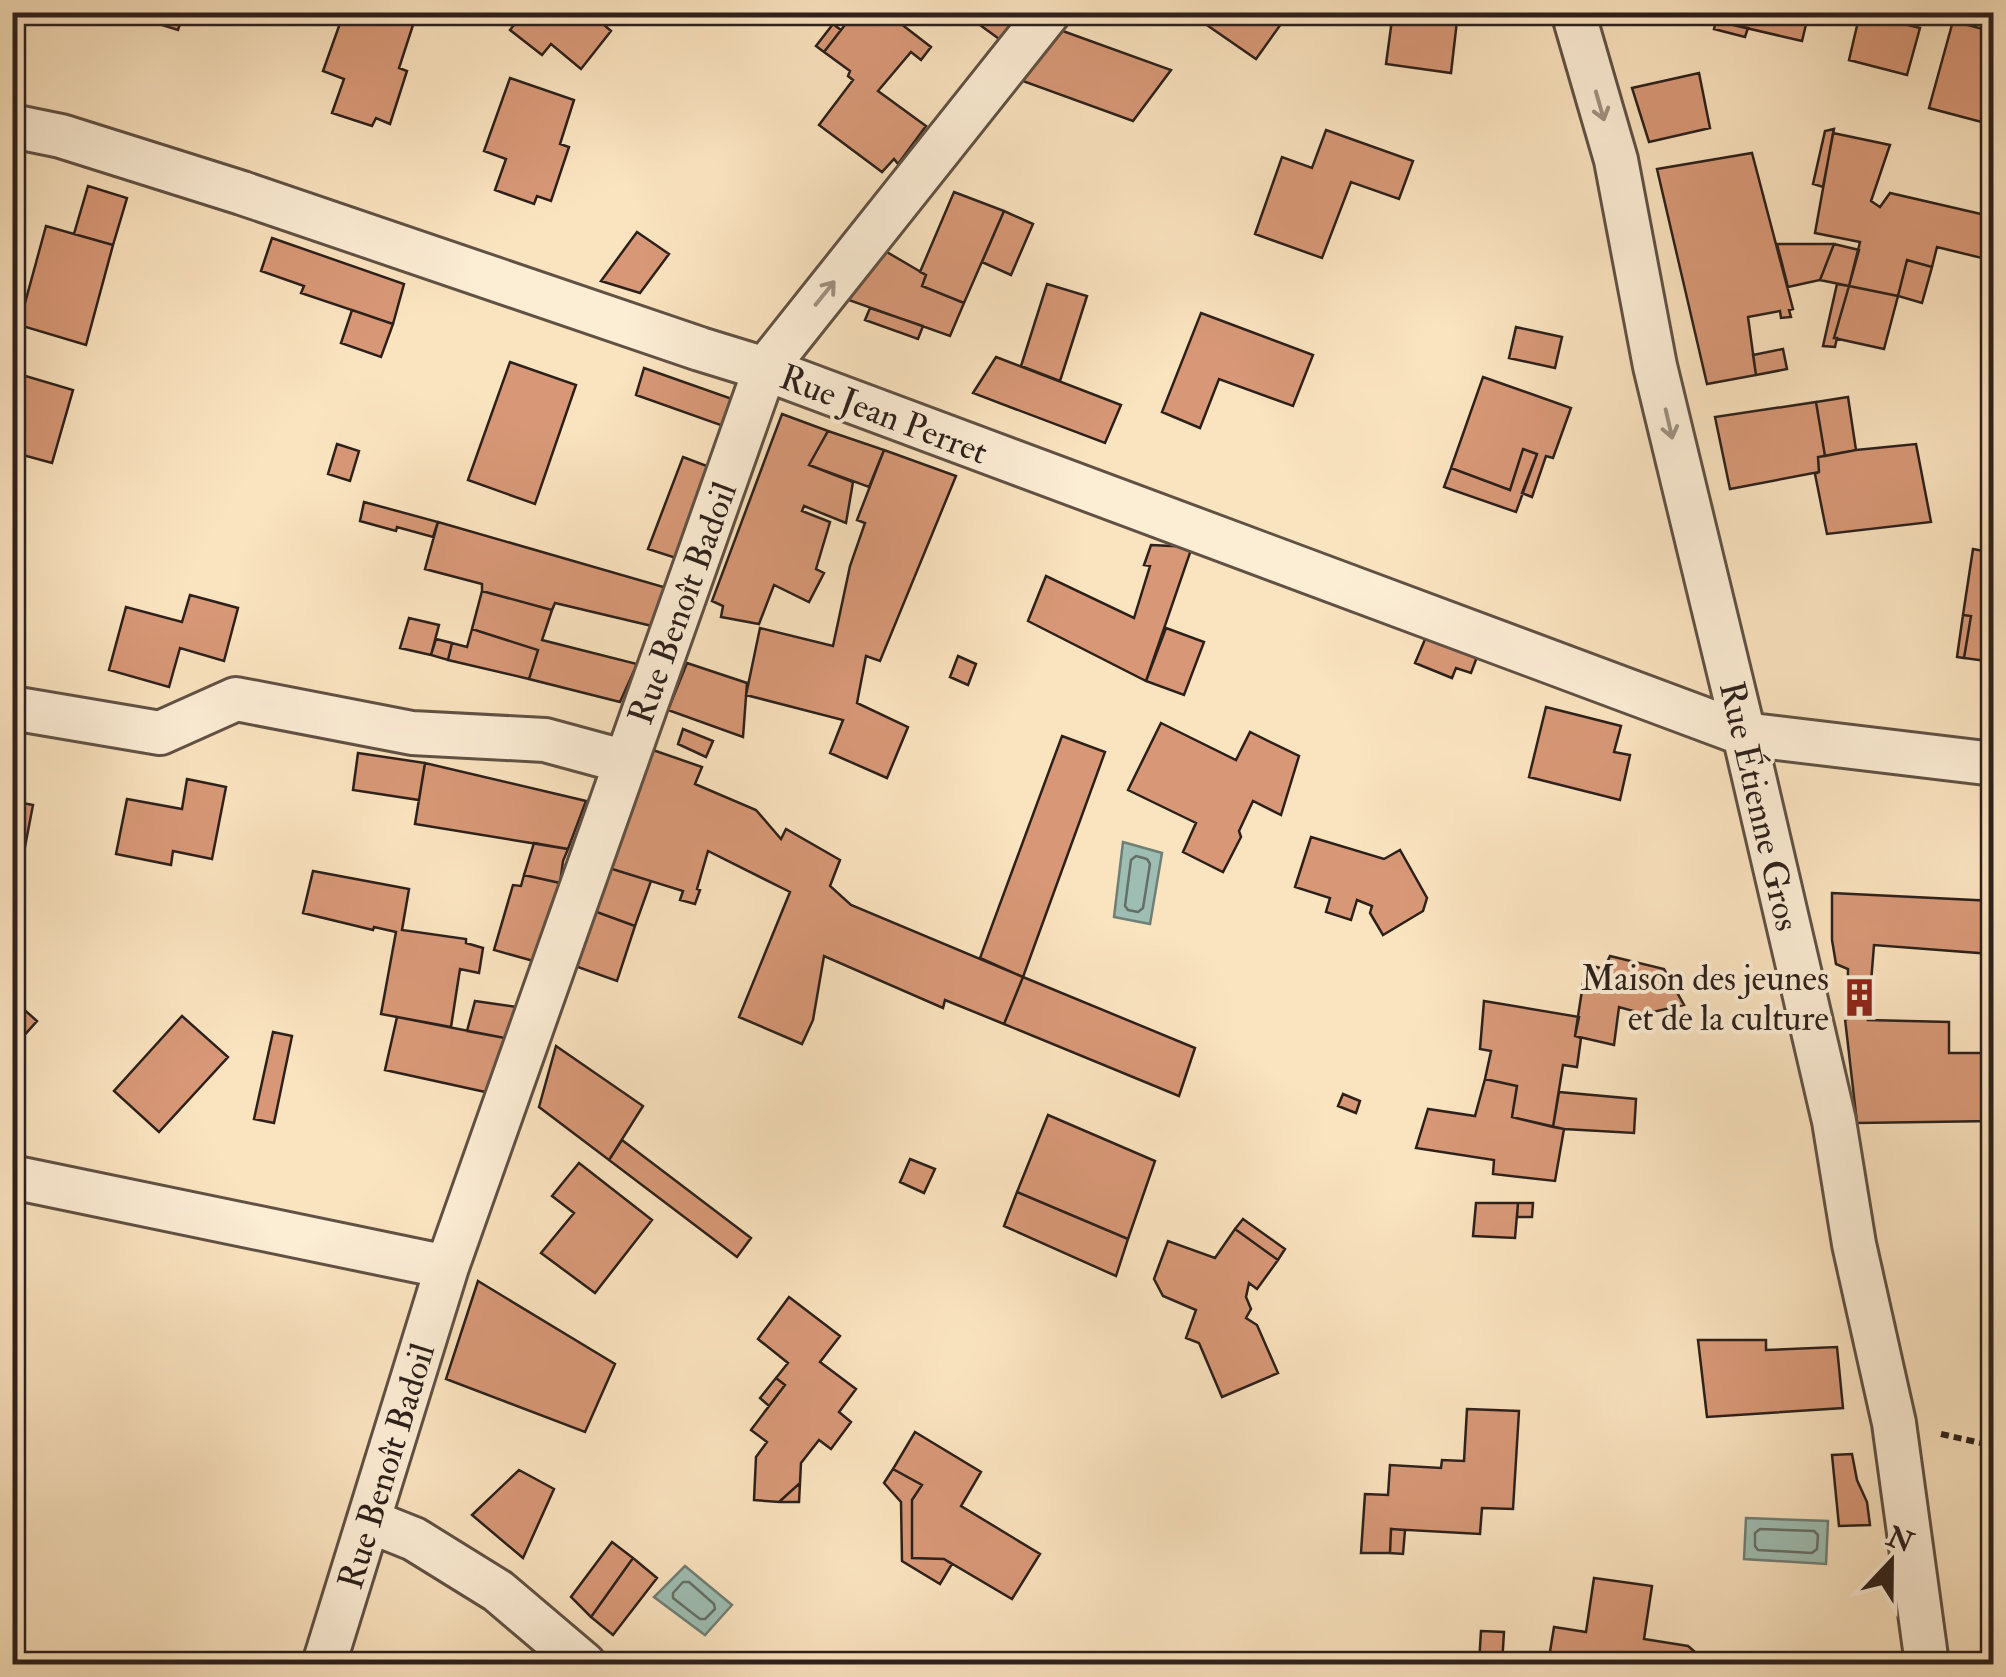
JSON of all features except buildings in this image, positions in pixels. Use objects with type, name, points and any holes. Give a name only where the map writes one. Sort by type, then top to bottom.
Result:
[{"type":"street","name":"Rue Benoît Badoil","points":[[324,1664],[448,1266],[765,369],[1050,12]]},
{"type":"street","name":"Rue Étienne Gros","points":[[1574,12],[1616,160],[1655,366],[1834,1121],[1854,1244],[1894,1422],[1927,1664]]},
{"type":"street","name":"Rue Jean Perret","points":[[12,126],[62,136],[242,193],[765,369],[1744,734],[1994,764]]},
{"type":"street","points":[[12,708],[160,733],[236,699],[412,733],[545,740],[626,762]]},
{"type":"street","points":[[12,1177],[448,1266]]},
{"type":"street","points":[[369,1521],[414,1540],[498,1591],[584,1664]]},
{"type":"water","points":[[1123,842],[1162,853],[1150,924],[1114,917]]},
{"type":"water","points":[[1746,1518],[1828,1521],[1826,1564],[1744,1559]]},
{"type":"water","points":[[685,1566],[732,1605],[705,1635],[654,1597]]},
{"type":"place","name":"Maison des jeunes et de la culture","points":[[1859,998]]}]
